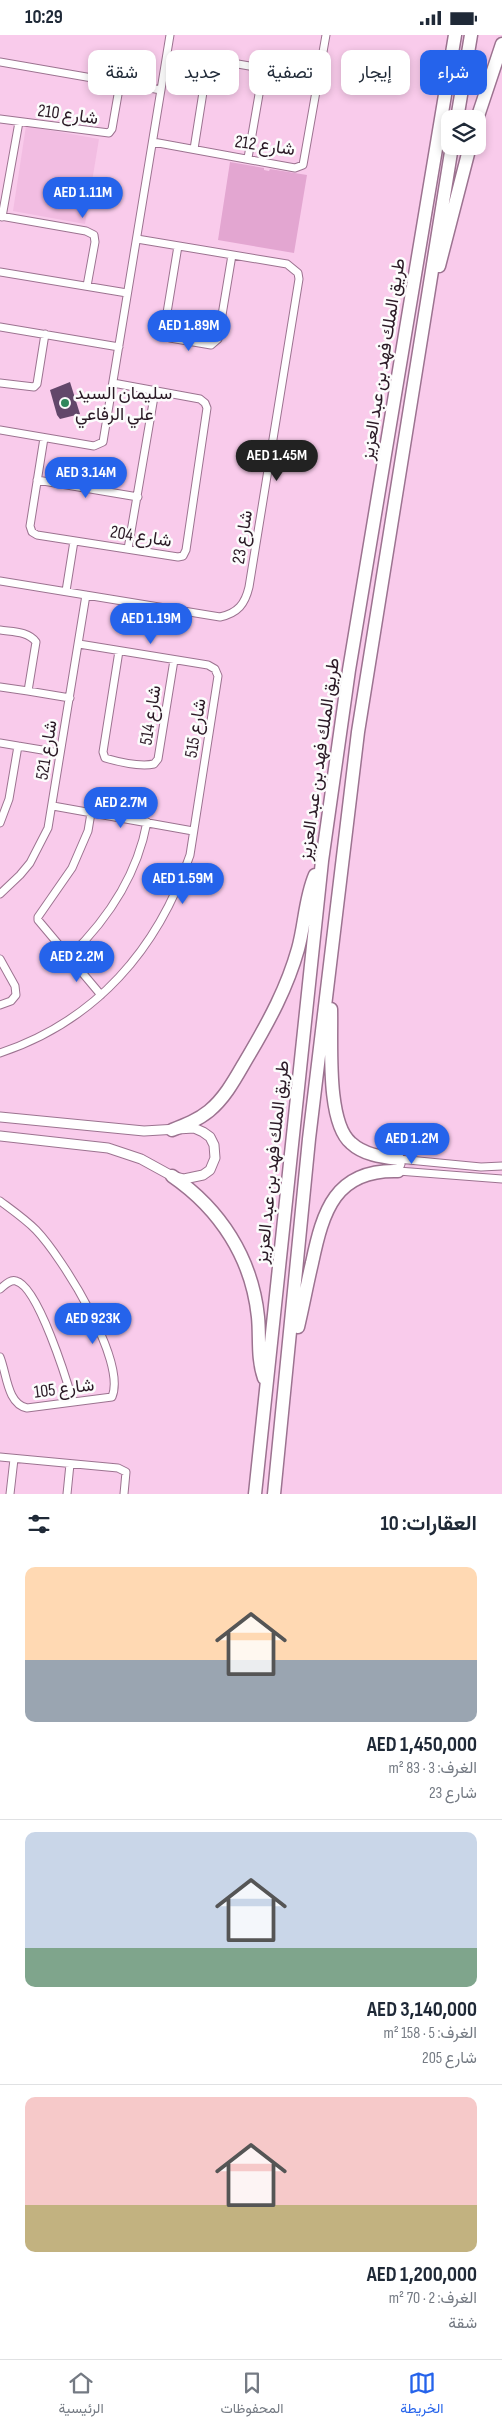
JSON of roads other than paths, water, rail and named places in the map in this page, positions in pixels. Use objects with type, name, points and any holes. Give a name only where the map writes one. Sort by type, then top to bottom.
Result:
[{"type":"highway","points":[[447,35],[447,50]]},
{"type":"highway","name":"طريق الملك فهد بن عبد العزيز","points":[[452,50],[455,35]]},
{"type":"highway","points":[[458,110],[471,35]]},
{"type":"highway","points":[[481,110],[502,45]]},
{"type":"highway","name":"طريق الملك فهد بن عبد العزيز","points":[[255,1494],[322,861],[349,671],[444,95]]},
{"type":"highway","name":"طريق الملك فهد بن عبد العزيز","points":[[274,1494],[309,1139],[358,732],[451,155]]},
{"type":"highway","points":[[428,302],[448,238],[468,155]]},
{"type":"highway","points":[[172,1130],[193,1122],[217,1103],[228,1089],[268,1023],[295,959],[310,889],[322,861]]},
{"type":"highway","points":[[329,966],[334,1099],[337,1120],[343,1134],[352,1145],[398,1165]]},
{"type":"highway","points":[[285,1388],[316,1241],[326,1209],[340,1191],[360,1177],[398,1165]]},
{"type":"highway","points":[[172,1176],[195,1193],[214,1211],[242,1256],[255,1296],[260,1360],[267,1385]]},
{"type":"main road","points":[[0,1117],[138,1131],[190,1128],[203,1132],[212,1141],[216,1153],[212,1166],[203,1175],[189,1179],[172,1176],[141,1159],[114,1150],[0,1136]]},
{"type":"street","points":[[0,430],[94,446],[102,442],[170,35]]},
{"type":"street","name":"شارع 212","points":[[153,143],[295,168],[303,165],[326,35]]},
{"type":"street","points":[[194,149],[207,67],[215,60],[255,67],[262,77],[248,159]]},
{"type":"street","points":[[0,63],[88,78]]},
{"type":"street","points":[[156,89],[161,90]]},
{"type":"street","name":"شارع 210","points":[[0,119],[108,133],[112,129],[118,95]]},
{"type":"street","points":[[18,122],[1,216],[86,231],[94,235],[95,242],[87,286]]},
{"type":"street","name":"شارع 23","points":[[0,581],[220,617],[234,613],[244,603],[249,587],[299,279],[298,273],[287,263],[137,239]]},
{"type":"street","points":[[178,246],[164,331],[170,338],[211,345],[218,339],[232,255]]},
{"type":"street","points":[[0,272],[127,293]]},
{"type":"street","points":[[0,327],[119,347]]},
{"type":"street","points":[[0,383],[34,387],[41,363],[45,334]]},
{"type":"street","name":"شارع 204","points":[[44,438],[30,526],[32,532],[37,535],[74,541],[178,557],[183,556],[186,550],[207,408],[205,403],[200,399],[113,383]]},
{"type":"street","points":[[128,549],[155,391]]},
{"type":"street","points":[[38,480],[138,497]]},
{"type":"street","points":[[66,591],[74,541]]},
{"type":"street","name":"شارع 521","points":[[0,893],[20,875],[42,843],[48,828],[86,595]]},
{"type":"street","points":[[0,630],[25,634],[32,637],[36,642],[28,691]]},
{"type":"street","name":"شارع 515","points":[[0,1053],[24,1045],[52,1030],[78,1015],[101,995],[132,962],[163,919],[182,878],[190,855],[218,676],[215,669],[208,665],[174,661],[79,644]]},
{"type":"street","name":"شارع 514","points":[[119,651],[103,752],[105,758],[112,760],[148,765],[154,764],[158,759],[174,661]]},
{"type":"street","points":[[0,687],[70,698]]},
{"type":"street","points":[[0,743],[60,753]]},
{"type":"street","points":[[0,823],[10,799],[18,746]]},
{"type":"street","points":[[0,797],[10,799]]},
{"type":"street","points":[[53,806],[193,831]]},
{"type":"street","points":[[91,813],[88,831],[72,868],[38,917],[38,920],[101,995]]},
{"type":"street","points":[[70,957],[91,936],[110,912],[138,857],[147,822]]},
{"type":"street","points":[[0,959],[15,986],[16,995],[11,1001],[0,1005]]},
{"type":"street","points":[[398,1165],[502,1166]]},
{"type":"street","points":[[398,1165],[470,1178],[502,1179]]},
{"type":"street","points":[[470,1166],[470,1178]]},
{"type":"street","name":"شارع 105","points":[[0,1201],[35,1230],[60,1259],[90,1309],[105,1345],[115,1383],[112,1397],[27,1408],[20,1407],[13,1402],[0,1357]]},
{"type":"street","points":[[0,1289],[8,1282],[15,1280],[22,1283],[44,1320],[62,1363],[73,1402]]},
{"type":"street","points":[[0,1457],[118,1468],[126,1472],[124,1494]]},
{"type":"street","points":[[10,1494],[14,1459]]},
{"type":"street","points":[[66,1494],[70,1464]]},
{"type":"place","name":"سليمان السيد علي الرفاعي","points":[[65,403]]}]
